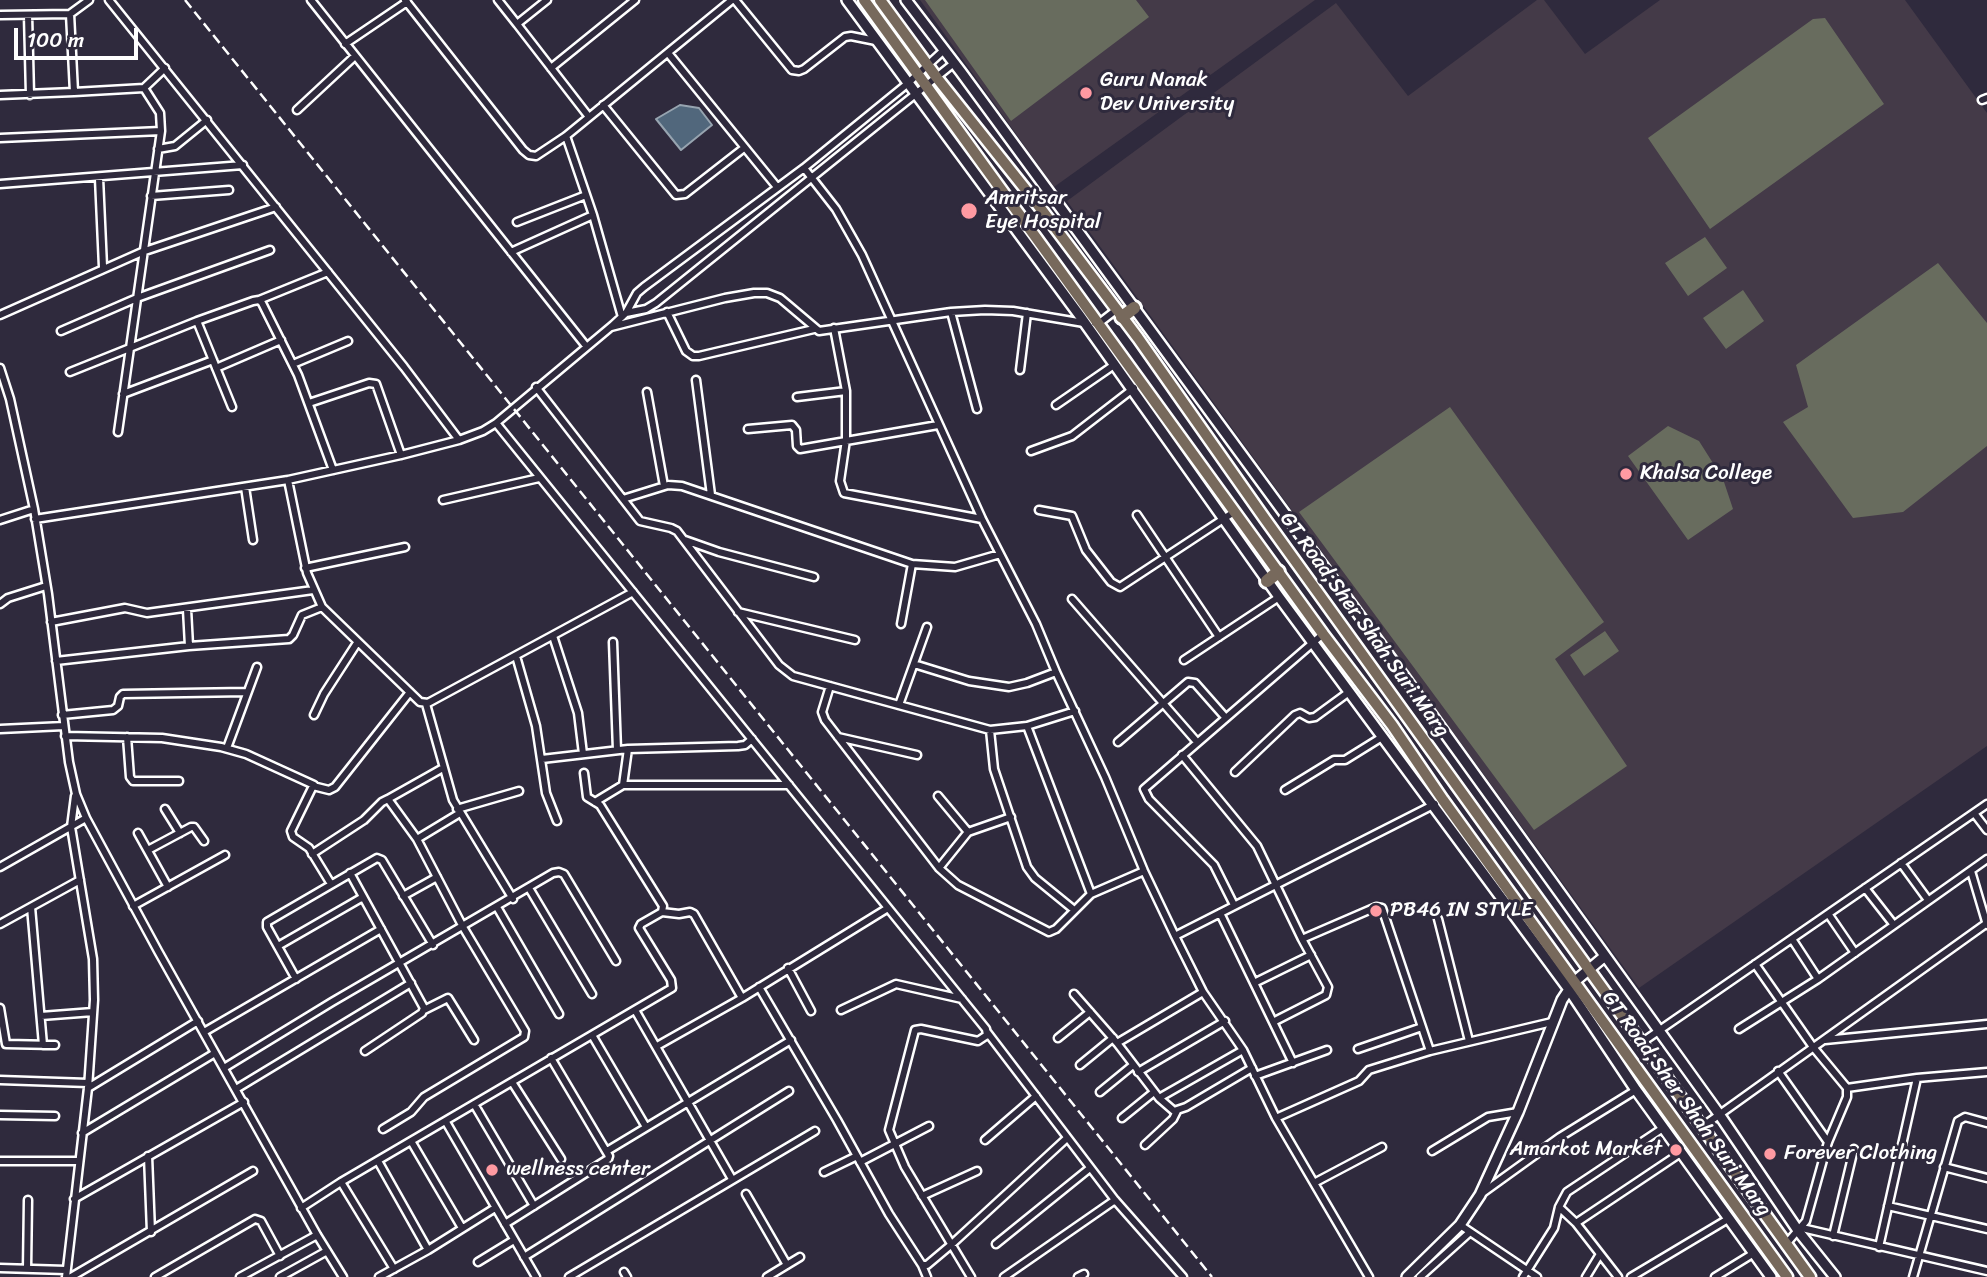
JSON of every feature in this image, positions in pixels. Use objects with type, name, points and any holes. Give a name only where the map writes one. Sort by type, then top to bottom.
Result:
[{"type":"highway","points":[[1119,313],[1134,308]]},
{"type":"highway","points":[[1267,581],[1278,572]]},
{"type":"main road","points":[[847,0],[1085,323],[1223,520],[1432,806],[1571,985],[1636,1090],[1771,1277]]},
{"type":"main road","name":"GT Road;Sher Shah Suri Marg","points":[[864,0],[1234,512],[1377,704],[1571,985],[1787,1277]]},
{"type":"main road","name":"GT Road;Sher Shah Suri Marg","points":[[880,0],[1119,313],[1810,1277]]},
{"type":"main road","points":[[906,0],[1134,308],[1835,1277]]},
{"type":"main road","points":[[1407,1277],[1460,1225],[1480,1195],[1518,1112],[1552,1022],[1571,985],[1605,956]]},
{"type":"street","points":[[0,15],[70,14],[89,0]]},
{"type":"street","points":[[109,0],[243,165],[459,440]]},
{"type":"street","points":[[311,0],[586,346]]},
{"type":"street","points":[[498,0],[589,117]]},
{"type":"street","points":[[517,24],[547,0]]},
{"type":"street","points":[[551,68],[635,0]]},
{"type":"street","points":[[345,44],[406,1],[523,150],[536,156],[566,136],[734,0],[792,70],[804,69],[845,37],[876,41]]},
{"type":"street","points":[[70,14],[74,92]]},
{"type":"street","points":[[28,15],[30,95]]},
{"type":"street","points":[[34,519],[288,480],[401,455],[477,434],[496,423],[624,315],[637,293],[644,287],[804,167],[907,84],[944,50]]},
{"type":"street","points":[[668,53],[777,187]]},
{"type":"street","points":[[297,110],[355,56]]},
{"type":"street","points":[[624,315],[646,309],[656,303],[954,63]]},
{"type":"street","points":[[0,95],[144,88],[165,68]]},
{"type":"street","points":[[118,432],[160,131],[160,113],[144,88]]},
{"type":"street","points":[[603,105],[676,195],[685,194],[744,148]]},
{"type":"street","points":[[158,149],[175,146],[207,120]]},
{"type":"street","points":[[0,138],[160,131]]},
{"type":"street","points":[[566,136],[624,315]]},
{"type":"street","points":[[0,184],[243,165]]},
{"type":"street","points":[[804,167],[843,220],[862,255],[982,519],[1036,624],[1144,871],[1203,992],[1242,1050],[1276,1118],[1369,1277]]},
{"type":"street","points":[[99,178],[103,267]]},
{"type":"street","points":[[151,196],[229,190]]},
{"type":"street","points":[[517,222],[586,195]]},
{"type":"street","points":[[0,315],[142,251],[276,207]]},
{"type":"street","points":[[511,252],[593,215]]},
{"type":"street","points":[[61,331],[138,298],[270,250]]},
{"type":"street","points":[[69,372],[130,346],[328,272]]},
{"type":"street","points":[[609,328],[745,294],[766,293],[788,304],[814,329]]},
{"type":"street","points":[[259,300],[293,365],[333,470]]},
{"type":"street","points":[[667,313],[685,351],[692,356],[814,329],[822,331],[951,312],[1004,310],[1098,324],[1119,313]]},
{"type":"street","points":[[951,312],[976,409]]},
{"type":"street","points":[[1020,370],[1027,313]]},
{"type":"street","points":[[197,321],[232,407]]},
{"type":"street","points":[[834,328],[846,391],[846,440],[840,481],[844,493],[982,519]]},
{"type":"street","points":[[216,368],[281,340]]},
{"type":"street","points":[[293,365],[348,341]]},
{"type":"street","points":[[123,394],[213,360]]},
{"type":"street","points":[[1056,405],[1114,365]]},
{"type":"street","points":[[0,368],[16,422],[34,509],[65,736],[76,794],[133,906],[343,1277]]},
{"type":"street","points":[[696,380],[711,495]]},
{"type":"street","points":[[1031,451],[1072,436],[1140,382]]},
{"type":"street","points":[[309,403],[369,383],[376,384],[401,455]]},
{"type":"street","points":[[536,387],[642,523],[671,528],[684,540],[787,672],[803,679],[990,730],[1027,726],[1075,711]]},
{"type":"street","points":[[797,397],[846,391]]},
{"type":"street","points":[[648,392],[664,486]]},
{"type":"street","points":[[496,423],[962,999],[1115,1200],[1183,1277]]},
{"type":"street","points":[[748,429],[792,425],[796,430],[797,446],[800,449],[938,425]]},
{"type":"street","points":[[443,500],[539,478]]},
{"type":"street","points":[[288,480],[306,568],[322,607],[357,643],[426,704]]},
{"type":"street","points":[[623,499],[664,486],[682,486],[912,564],[956,567],[1000,554]]},
{"type":"street","points":[[245,487],[254,540]]},
{"type":"street","points":[[0,520],[34,509]]},
{"type":"street","points":[[1039,510],[1073,516],[1086,550],[1117,586],[1125,585],[1234,512]]},
{"type":"street","points":[[1137,515],[1219,637]]},
{"type":"street","points":[[684,540],[814,577]]},
{"type":"street","points":[[306,568],[405,547]]},
{"type":"street","points":[[901,624],[912,564]]},
{"type":"street","points":[[0,604],[8,598],[46,586]]},
{"type":"street","points":[[51,622],[125,608],[143,613],[187,609],[313,590]]},
{"type":"street","points":[[426,704],[633,592]]},
{"type":"street","points":[[1184,660],[1279,597]]},
{"type":"street","points":[[1072,599],[1197,742]]},
{"type":"street","points":[[56,661],[189,646],[289,639],[302,615],[322,607]]},
{"type":"street","points":[[187,609],[189,646]]},
{"type":"street","points":[[738,612],[855,640]]},
{"type":"street","points":[[899,705],[927,627]]},
{"type":"street","points":[[1234,905],[1214,865],[1179,832],[1145,793],[1147,785],[1323,634]]},
{"type":"street","points":[[553,636],[578,713],[583,754]]},
{"type":"street","points":[[613,642],[617,750]]},
{"type":"street","points":[[314,715],[324,694],[357,643]]},
{"type":"street","points":[[516,656],[536,726],[546,793],[557,821]]},
{"type":"street","points":[[914,664],[969,681],[1009,687],[1056,672]]},
{"type":"street","points":[[227,748],[257,667]]},
{"type":"street","points":[[1118,742],[1184,683],[1192,681],[1226,717]]},
{"type":"street","points":[[830,685],[823,717],[939,868],[958,885],[1049,932],[1056,929],[1073,909],[1091,894],[1144,871]]},
{"type":"street","points":[[62,715],[113,710],[118,706],[123,694],[246,692]]},
{"type":"street","points":[[65,736],[163,738],[227,748],[329,790],[335,787],[410,692]]},
{"type":"street","points":[[1235,772],[1295,715],[1300,713],[1309,718],[1315,717],[1349,692]]},
{"type":"street","points":[[426,704],[458,811],[513,899]]},
{"type":"street","points":[[0,729],[64,726]]},
{"type":"street","points":[[1027,726],[1091,894]]},
{"type":"street","points":[[990,730],[994,769],[1031,874],[1073,909]]},
{"type":"street","points":[[127,737],[131,779],[136,782],[179,781]]},
{"type":"street","points":[[838,737],[917,755]]},
{"type":"street","points":[[1286,790],[1334,760],[1345,760],[1382,737]]},
{"type":"street","points":[[542,759],[628,749],[738,746],[745,745],[752,739]]},
{"type":"street","points":[[624,785],[628,749]]},
{"type":"street","points":[[1182,755],[1257,846],[1328,987],[1328,993],[1273,1022]]},
{"type":"street","points":[[312,854],[372,815],[382,802],[443,768]]},
{"type":"street","points":[[584,773],[587,797],[600,805],[663,906],[662,912]]},
{"type":"street","points":[[314,785],[291,834],[306,845],[331,884]]},
{"type":"street","points":[[595,802],[624,785],[789,785]]},
{"type":"street","points":[[417,839],[458,811],[519,791]]},
{"type":"street","points":[[0,1268],[66,1273],[88,1085],[93,1012],[93,959],[71,827],[76,794]]},
{"type":"street","points":[[938,796],[968,832]]},
{"type":"street","points":[[383,1129],[411,1112],[424,1097],[525,1035],[417,839],[388,799]]},
{"type":"street","points":[[1175,936],[1443,800]]},
{"type":"street","points":[[1641,1043],[1987,804]]},
{"type":"street","points":[[165,808],[180,833]]},
{"type":"street","points":[[1974,813],[1987,830]]},
{"type":"street","points":[[939,868],[968,832],[1011,817]]},
{"type":"street","points":[[0,867],[86,818]]},
{"type":"street","points":[[148,850],[194,827],[204,841]]},
{"type":"street","points":[[138,833],[168,887]]},
{"type":"street","points":[[133,906],[225,855]]},
{"type":"street","points":[[296,979],[267,927],[267,922],[374,859],[379,859],[433,945]]},
{"type":"street","points":[[1739,1029],[1818,979],[1987,859]]},
{"type":"street","points":[[1901,863],[1928,900]]},
{"type":"street","points":[[1702,1127],[1987,924],[1971,871]]},
{"type":"street","points":[[350,873],[424,1010]]},
{"type":"street","points":[[224,1068],[553,873],[564,874],[615,961]]},
{"type":"street","points":[[403,896],[437,877]]},
{"type":"street","points":[[0,924],[80,880]]},
{"type":"street","points":[[529,888],[592,994]]},
{"type":"street","points":[[1865,888],[1894,925]]},
{"type":"street","points":[[278,946],[363,897]]},
{"type":"street","points":[[31,907],[43,1045]]},
{"type":"street","points":[[497,907],[559,1014]]},
{"type":"street","points":[[1302,939],[1376,907],[1382,908],[1430,1051]]},
{"type":"street","points":[[657,1046],[742,998],[888,908]]},
{"type":"street","points":[[302,1208],[341,1182],[672,988],[671,981],[639,928],[641,924],[662,912],[694,914],[742,998]]},
{"type":"street","points":[[1220,913],[1293,1063]]},
{"type":"street","points":[[1829,915],[1855,953]]},
{"type":"street","points":[[1438,919],[1469,1041]]},
{"type":"street","points":[[204,1032],[381,929]]},
{"type":"street","points":[[1792,939],[1818,979]]},
{"type":"street","points":[[1254,983],[1311,955]]},
{"type":"street","points":[[1755,964],[1781,1004],[1847,1088],[1847,1097],[1828,1142],[1801,1230],[1786,1244]]},
{"type":"street","points":[[788,968],[811,1011]]},
{"type":"street","points":[[236,1089],[411,983]]},
{"type":"street","points":[[841,1010],[896,984],[962,999]]},
{"type":"street","points":[[759,987],[927,1277]]},
{"type":"street","points":[[1080,1065],[1115,1041],[1203,992]]},
{"type":"street","points":[[1074,994],[1115,1041],[1156,1095],[1170,1110],[1177,1111]]},
{"type":"street","points":[[365,1051],[424,1010],[448,998],[474,1040]]},
{"type":"street","points":[[0,1008],[6,1044],[55,1045]]},
{"type":"street","points":[[635,1010],[732,1179]]},
{"type":"street","points":[[41,1016],[93,1012]]},
{"type":"street","points":[[1058,1038],[1090,1012]]},
{"type":"street","points":[[0,1080],[88,1085],[198,1021]]},
{"type":"street","points":[[1139,1072],[1224,1021]]},
{"type":"street","points":[[1276,1118],[1359,1082],[1369,1070],[1430,1051],[1552,1022]]},
{"type":"street","points":[[1823,1040],[1987,1024]]},
{"type":"street","points":[[1358,1049],[1422,1027]]},
{"type":"street","points":[[971,1277],[922,1196],[894,1144],[889,1129],[914,1032],[921,1029],[978,1041],[985,1037],[987,1032]]},
{"type":"street","points":[[592,1035],[646,1127]]},
{"type":"street","points":[[607,1151],[791,1040]]},
{"type":"street","points":[[1122,1118],[1156,1095],[1242,1050]]},
{"type":"street","points":[[1255,1076],[1327,1050]]},
{"type":"street","points":[[82,1133],[215,1053]]},
{"type":"street","points":[[505,1224],[608,1160],[607,1151],[551,1058]]},
{"type":"street","points":[[1100,1092],[1133,1065]]},
{"type":"street","points":[[1145,1145],[1173,1119],[1177,1111],[1251,1068]]},
{"type":"street","points":[[1778,1071],[1828,1142]]},
{"type":"street","points":[[1847,1088],[1987,1072]]},
{"type":"street","points":[[1879,1247],[1917,1078]]},
{"type":"street","points":[[512,1082],[561,1159]]},
{"type":"street","points":[[1480,1195],[1560,1138],[1636,1090]]},
{"type":"street","points":[[524,1257],[789,1091]]},
{"type":"street","points":[[985,1140],[1036,1096]]},
{"type":"street","points":[[74,1199],[244,1102]]},
{"type":"street","points":[[474,1104],[534,1206]]},
{"type":"street","points":[[1432,1151],[1488,1117],[1518,1112]]},
{"type":"street","points":[[0,1115],[54,1116]]},
{"type":"street","points":[[1913,1277],[1958,1121],[1965,1117],[1987,1123]]},
{"type":"street","points":[[446,1122],[533,1276]]},
{"type":"street","points":[[824,1172],[894,1144],[929,1126]]},
{"type":"street","points":[[1525,1274],[1553,1228],[1563,1196],[1571,1188],[1663,1128]]},
{"type":"street","points":[[569,1277],[815,1131]]},
{"type":"street","points":[[922,1265],[927,1265],[952,1244],[1068,1138]]},
{"type":"street","points":[[411,1141],[462,1228]]},
{"type":"street","points":[[1314,1184],[1382,1147]]},
{"type":"street","points":[[1833,1236],[1854,1149]]},
{"type":"street","points":[[1576,1223],[1682,1152]]},
{"type":"street","points":[[148,1156],[151,1232]]},
{"type":"street","points":[[0,1161],[79,1161]]},
{"type":"street","points":[[378,1161],[428,1250]]},
{"type":"street","points":[[1944,1167],[1987,1178]]},
{"type":"street","points":[[996,1244],[1090,1168]]},
{"type":"street","points":[[71,1277],[253,1171]]},
{"type":"street","points":[[922,1196],[977,1171]]},
{"type":"street","points":[[341,1182],[394,1269]]},
{"type":"street","points":[[746,1194],[788,1265]]},
{"type":"street","points":[[27,1269],[28,1200]]},
{"type":"street","points":[[1004,1277],[1115,1200]]},
{"type":"street","points":[[1888,1206],[1987,1229]]},
{"type":"street","points":[[1559,1207],[1576,1223],[1618,1277]]},
{"type":"street","points":[[379,1277],[495,1208]]},
{"type":"street","points":[[155,1277],[165,1275],[255,1219],[261,1221],[280,1255]]},
{"type":"street","points":[[1631,1277],[1728,1219]]},
{"type":"street","points":[[1460,1225],[1525,1274],[1537,1277]]},
{"type":"street","points":[[1801,1230],[1987,1270]]},
{"type":"street","points":[[1420,1277],[1470,1232]]},
{"type":"street","points":[[240,1277],[317,1235]]},
{"type":"street","points":[[478,1262],[514,1240]]},
{"type":"street","points":[[281,1277],[327,1251]]},
{"type":"street","points":[[1714,1277],[1754,1253]]},
{"type":"street","points":[[1586,1277],[1600,1254]]},
{"type":"street","points":[[767,1277],[800,1257]]},
{"type":"shaded area","name":"Guru Nanak Dev University","points":[[920,0],[1315,0],[1054,187]]},
{"type":"shaded area","name":"Khalsa College","points":[[1537,0],[1544,0],[1585,54],[1660,0],[1905,0],[1987,113],[1987,746],[1639,988],[1067,201],[1336,3],[1408,96]]},
{"type":"green space","points":[[925,0],[1136,0],[1149,17],[1011,121]]},
{"type":"green space","points":[[1825,18],[1884,104],[1710,229],[1648,138],[1813,19]]},
{"type":"green space","points":[[1705,237],[1727,268],[1688,296],[1665,263]]},
{"type":"green space","points":[[1938,263],[1987,323],[1987,446],[1903,512],[1853,518],[1783,422],[1808,407],[1796,365]]},
{"type":"green space","points":[[1743,290],[1764,321],[1726,349],[1703,318]]},
{"type":"green space","points":[[1450,407],[1604,622],[1555,659],[1627,766],[1534,830],[1299,512]]},
{"type":"green space","points":[[1668,426],[1699,441],[1723,479],[1733,509],[1688,540],[1628,456]]},
{"type":"green space","points":[[1605,631],[1619,651],[1584,676],[1570,655]]},
{"type":"water","points":[[680,105],[699,108],[712,125],[681,150],[656,119]]},
{"type":"railway","points":[[185,0],[1212,1277]]},
{"type":"place","name":"Guru Nanak Dev University","points":[[1086,93]]},
{"type":"place","name":"Amritsar Eye Hospital","points":[[969,211]]},
{"type":"place","name":"Khalsa College","points":[[1626,474]]},
{"type":"place","name":"PB46 IN STYLE","points":[[1376,911]]},
{"type":"place","name":"Amarkot Market","points":[[1676,1150]]},
{"type":"place","name":"Forever Clothing","points":[[1770,1154]]},
{"type":"place","name":"wellness center","points":[[492,1170]]}]
